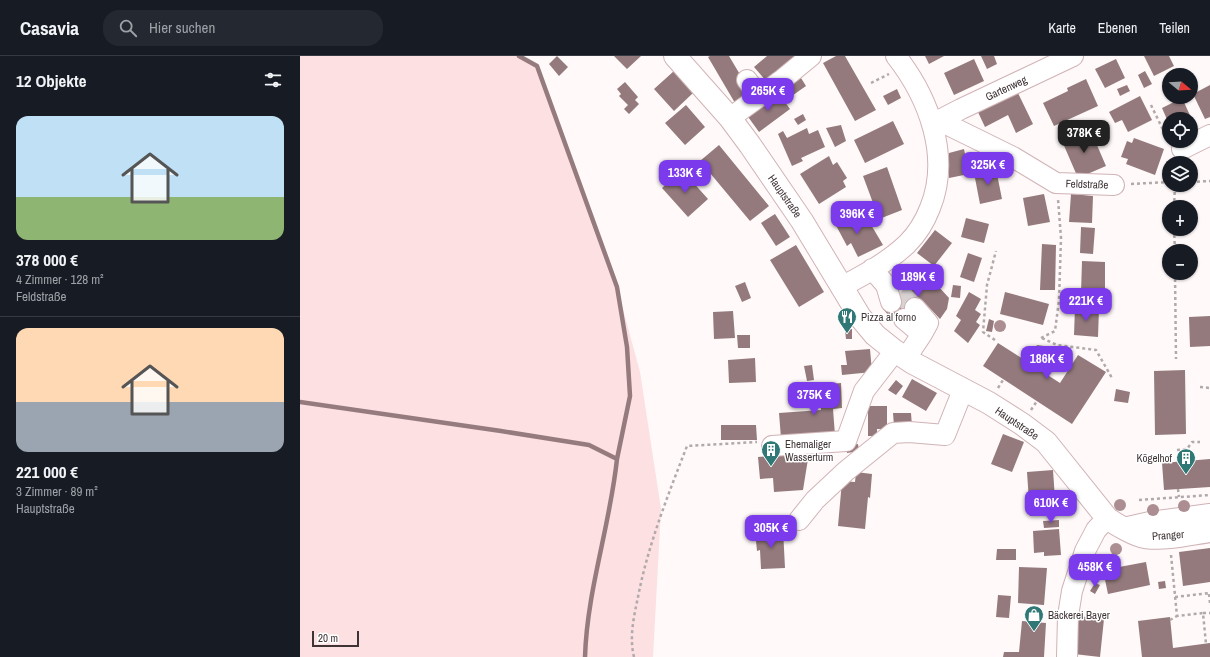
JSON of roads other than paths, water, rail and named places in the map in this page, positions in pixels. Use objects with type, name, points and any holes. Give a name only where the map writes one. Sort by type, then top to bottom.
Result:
[{"type":"main road","name":"Hauptstraße","points":[[675,56],[730,118],[802,221],[860,317],[875,335],[900,355],[1022,424],[1046,442],[1069,470]]},
{"type":"main road","name":"Pranger","points":[[1069,470],[1107,518],[1117,525],[1144,537],[1169,537],[1210,531]]},
{"type":"main road","name":"Pranger","points":[[1127,529],[1157,522],[1210,515]]},
{"type":"street","points":[[730,118],[811,56]]},
{"type":"street","points":[[841,287],[872,269],[908,243],[922,225],[930,208],[937,186],[938,152],[936,123],[915,82],[896,56]]},
{"type":"street","name":"Gartenweg","points":[[936,123],[961,109],[1073,56]]},
{"type":"street","points":[[747,80],[759,97]]},
{"type":"street","name":"Feldstraße","points":[[936,123],[1014,157],[1056,183],[1114,185]]},
{"type":"street","points":[[1198,139],[1210,135]]},
{"type":"street","points":[[872,269],[893,294]]},
{"type":"street","points":[[772,446],[846,441],[864,391],[922,334],[928,322],[909,314]]},
{"type":"street","points":[[799,520],[814,500],[841,475],[893,433],[909,432],[945,435],[963,390]]},
{"type":"street","points":[[1067,657],[1068,616],[1072,591],[1085,550],[1096,530],[1107,518]]},
{"type":"waterway","points":[[519,56],[537,66],[617,287],[627,347],[630,396],[617,459]]},
{"type":"waterway","points":[[300,402],[589,445],[617,459],[614,484],[590,607],[585,657]]},
{"type":"tunnel","points":[[900,293],[915,308]]},
{"type":"place","name":"Pizza al forno","points":[[847,334]]},
{"type":"place","name":"Ehemaliger Wasserturm","points":[[771,467]]},
{"type":"place","name":"Kögelhof","points":[[1186,475]]},
{"type":"place","name":"Bäckerei Bayer","points":[[1034,632]]}]
